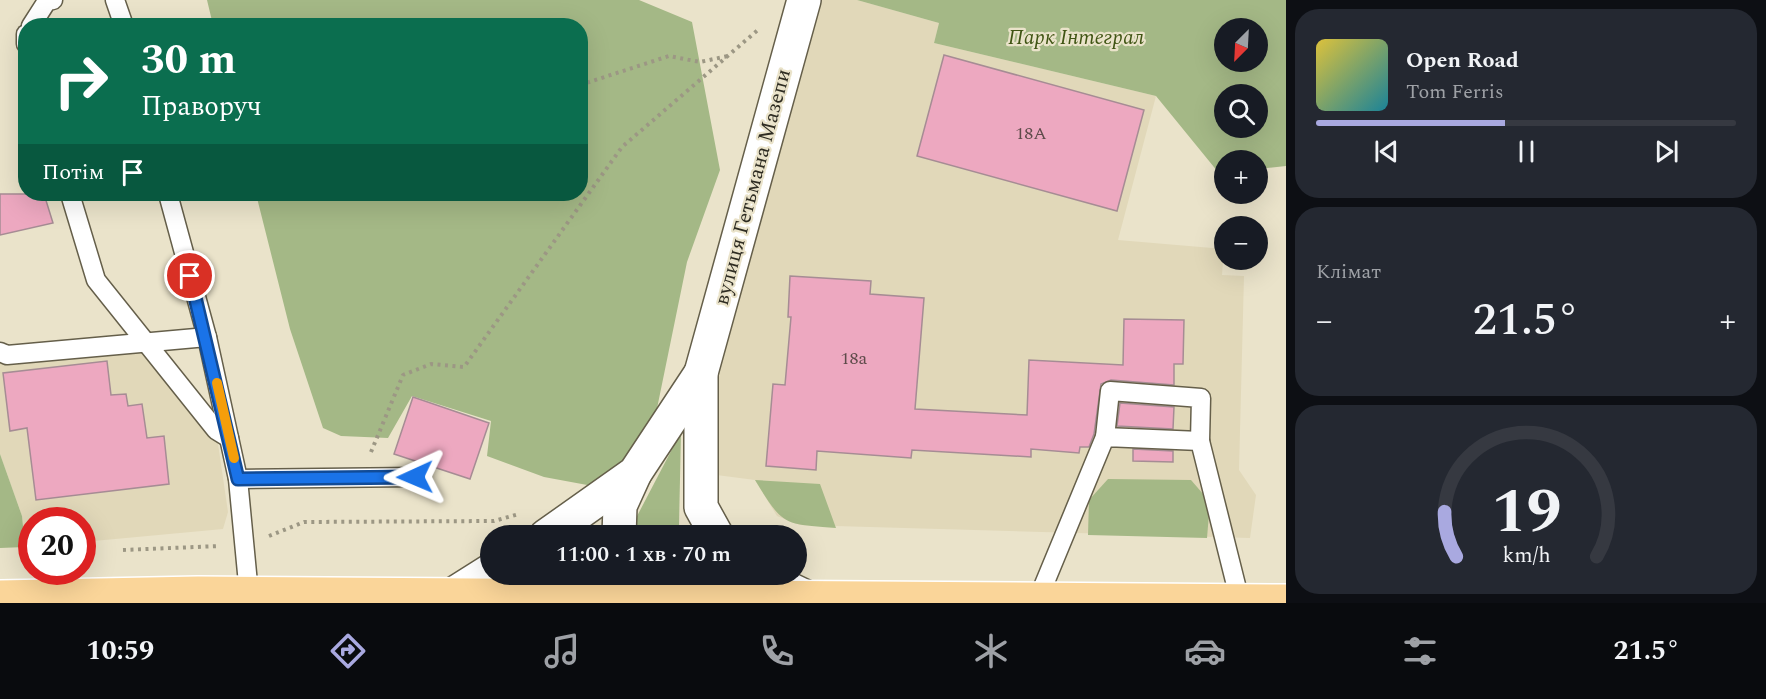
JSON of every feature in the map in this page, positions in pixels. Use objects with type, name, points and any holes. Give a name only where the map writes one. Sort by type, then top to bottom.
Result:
[{"type":"main road","points":[[0,597],[198,598],[249,594],[452,595],[608,585]]},
{"type":"main road","points":[[684,585],[808,598],[1286,601]]},
{"type":"street","name":"вулиця Гетьмана Мазепи","points":[[701,373],[804,0]]},
{"type":"street","points":[[619,525],[620,506],[635,473],[701,373]]},
{"type":"street","points":[[699,521],[701,373]]},
{"type":"street","points":[[537,523],[635,473]]},
{"type":"street","points":[[452,595],[480,577]]},
{"type":"street","points":[[781,585],[808,598]]},
{"type":"lane","points":[[36,18],[47,1],[52,0]]},
{"type":"lane","points":[[115,0],[121,18]]},
{"type":"lane","points":[[72,201],[96,280],[216,430],[229,438]]},
{"type":"lane","points":[[170,201],[207,337],[238,479],[249,594]]},
{"type":"lane","points":[[0,352],[8,355],[207,337]]},
{"type":"lane","points":[[1038,599],[1105,437],[1110,391],[1201,398],[1200,441],[1240,601]]},
{"type":"lane","points":[[1105,437],[1200,441]]},
{"type":"lane","points":[[238,479],[415,477]]},
{"type":"path","points":[[588,194],[622,147],[759,30],[762,20]]},
{"type":"path","points":[[588,82],[669,56],[700,62],[729,56]]},
{"type":"path","points":[[360,477],[403,375],[431,363],[464,367],[583,201]]},
{"type":"path","points":[[123,550],[244,545],[304,522],[495,521],[537,523]]},
{"type":"shaded area","points":[[804,0],[857,0],[939,23],[934,43],[1156,96],[1118,240],[1214,248],[1214,270],[1222,270],[1222,275],[1244,276],[1239,470],[1256,495],[1250,538],[800,525],[777,516],[755,480],[701,473],[701,373]]},
{"type":"shaded area","points":[[147,343],[216,430],[228,512],[223,529],[96,541],[96,507],[19,507],[0,454],[0,352]]},
{"type":"green space","points":[[207,0],[639,0],[692,22],[720,170],[687,262],[653,428],[598,487],[544,477],[487,456],[491,421],[412,396],[388,438],[341,436],[323,428],[290,329],[258,201],[588,201],[588,18],[211,18]]},
{"type":"green space","name":"Парк Інтеграл","points":[[857,0],[1286,0],[1286,166],[1268,168],[1268,150],[1214,150],[1214,167],[1156,96],[934,43],[939,23]]},
{"type":"green space","points":[[681,432],[679,525],[637,525],[635,520]]},
{"type":"green space","points":[[0,454],[19,507],[18,547],[0,548]]},
{"type":"green space","points":[[1108,479],[1191,480],[1210,502],[1207,538],[1088,535],[1089,500]]},
{"type":"green space","points":[[755,480],[820,484],[836,528],[794,523],[786,520],[772,506]]},
{"type":"building","points":[[944,55],[1144,110],[1117,211],[917,156]]},
{"type":"building","points":[[0,194],[18,194],[18,201],[46,201],[53,223],[0,235]]},
{"type":"building","points":[[790,276],[871,281],[870,294],[924,298],[915,409],[1027,415],[1029,360],[1123,365],[1124,319],[1184,320],[1183,364],[1174,364],[1174,385],[1111,380],[1101,384],[1094,434],[1089,447],[1080,447],[1079,453],[1031,449],[1031,457],[912,450],[911,458],[817,451],[816,470],[766,466],[773,384],[785,385],[791,317],[788,317]]},
{"type":"building","points":[[107,361],[111,395],[126,394],[128,406],[142,404],[147,438],[164,436],[169,484],[36,500],[27,428],[10,431],[3,373]]},
{"type":"building","points":[[413,397],[489,423],[470,479],[394,454]]},
{"type":"building","points":[[1120,403],[1174,407],[1173,429],[1117,426]]},
{"type":"building","points":[[1133,449],[1173,451],[1173,462],[1133,461]]},
{"type":"slow traffic","points":[[217,383],[234,458]]},
{"type":"route","points":[[190,276],[207,337],[238,479],[415,477]]}]
